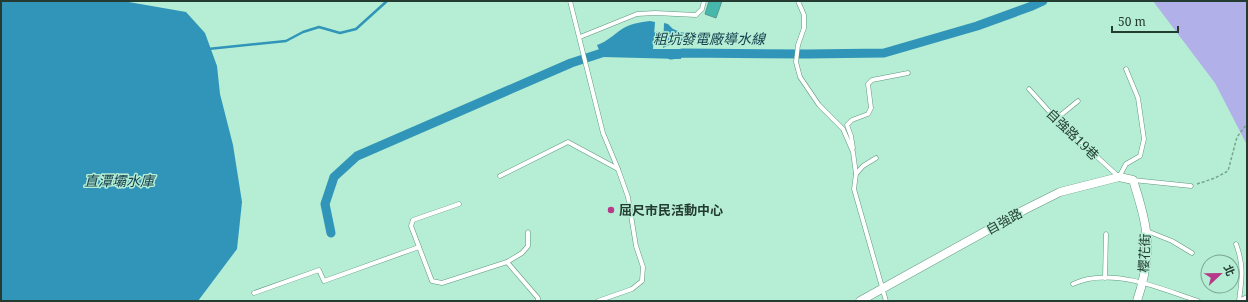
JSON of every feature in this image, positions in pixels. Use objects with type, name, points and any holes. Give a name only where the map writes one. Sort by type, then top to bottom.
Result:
[{"type":"street","name":"自強路","points":[[860,301],[1017,214],[1060,192],[1119,177],[1133,180]]},
{"type":"street","name":"櫻花街","points":[[1133,180],[1146,231],[1146,256],[1142,283],[1137,301]]},
{"type":"lane","points":[[570,1],[603,133],[628,197],[636,246],[643,267],[642,280],[632,289],[598,301]]},
{"type":"lane","points":[[580,37],[637,14],[655,13],[696,15],[702,9],[704,1]]},
{"type":"lane","points":[[798,1],[804,15],[804,28],[798,45],[796,62],[800,77],[818,105],[843,129],[853,152]]},
{"type":"lane","points":[[1119,177],[1126,164],[1140,156],[1144,139],[1138,98],[1126,69]]},
{"type":"lane","points":[[886,301],[854,189],[856,174],[851,136],[847,125],[852,120],[868,114],[870,108],[868,84],[872,80],[908,73]]},
{"type":"lane","name":"自強路19巷","points":[[1029,90],[1056,119],[1119,177]]},
{"type":"lane","points":[[1056,119],[1078,101]]},
{"type":"lane","points":[[500,176],[568,142],[618,169]]},
{"type":"lane","points":[[856,174],[863,166],[876,158]]},
{"type":"lane","points":[[1133,180],[1191,186]]},
{"type":"lane","points":[[459,204],[413,220],[411,226],[432,281],[442,284],[507,262],[522,253],[528,246],[528,232]]},
{"type":"lane","points":[[1146,231],[1172,240],[1192,253]]},
{"type":"lane","points":[[1105,278],[1106,234]]},
{"type":"lane","points":[[1236,244],[1241,257],[1242,276],[1239,301]]},
{"type":"lane","points":[[254,293],[320,270],[324,281],[419,247]]},
{"type":"lane","points":[[507,262],[538,298],[538,301]]},
{"type":"lane","points":[[1073,284],[1088,279],[1121,279],[1142,283],[1198,301]]},
{"type":"lane","points":[[1239,301],[1247,297]]},
{"type":"path","points":[[1191,186],[1215,178],[1228,170],[1237,137],[1247,124]]},
{"type":"shaded area","points":[[1153,1],[1247,1],[1247,145],[1215,83]]},
{"type":"water","name":"直潭壩水庫","points":[[1,1],[123,1],[186,12],[205,33],[217,66],[220,94],[233,145],[242,202],[237,249],[198,301],[1,301]]},
{"type":"water","points":[[650,21],[655,22],[653,49],[681,49],[681,59],[602,57],[597,45],[628,26]]},
{"type":"water","points":[[664,23],[678,31],[679,40],[673,41],[671,44],[663,48]]},
{"type":"building","points":[[709,1],[722,1],[716,18],[705,14]]},
{"type":"waterway","points":[[208,49],[286,41],[303,32],[319,27],[340,33],[356,29],[387,1]]},
{"type":"waterway","name":"粗坑發電廠導水線","points":[[671,55],[683,53],[884,53],[977,26],[1043,1]]},
{"type":"waterway","points":[[643,41],[658,36],[683,37]]},
{"type":"waterway","name":"粗坑發電廠導水線","points":[[331,233],[325,204],[334,177],[357,156],[571,63],[611,50]]},
{"type":"place","name":"屈尺市民活動中心","points":[[611,210]]}]
